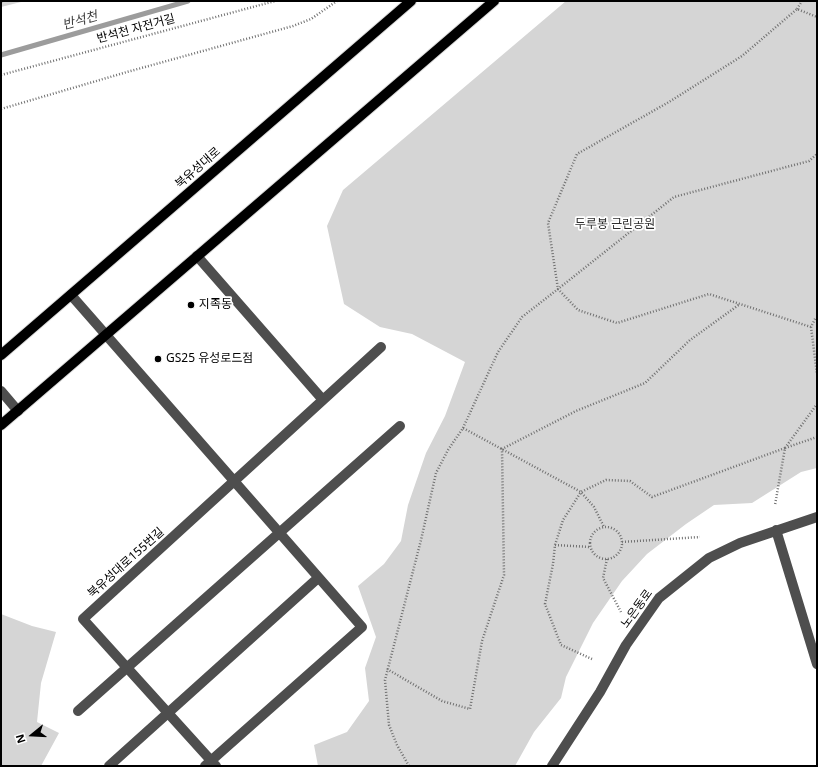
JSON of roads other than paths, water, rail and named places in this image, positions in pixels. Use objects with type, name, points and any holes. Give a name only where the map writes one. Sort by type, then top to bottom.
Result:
[{"type":"main road","name":"북유성대로","points":[[1,355],[411,1]]},
{"type":"main road","points":[[1,425],[494,1]]},
{"type":"street","points":[[197,256],[324,400]]},
{"type":"street","name":"북유성대로155번길","points":[[70,295],[234,482],[279,533],[362,628],[210,764],[168,713],[83,619],[234,482],[324,400],[381,347]]},
{"type":"street","points":[[1,391],[18,411]]},
{"type":"street","points":[[78,711],[400,426]]},
{"type":"street","name":"노은동로","points":[[552,766],[600,692],[626,645],[659,598],[709,558],[740,543],[817,517]]},
{"type":"street","points":[[776,530],[817,664]]},
{"type":"street","points":[[109,766],[318,578]]},
{"type":"waterway","name":"반석천","points":[[1,55],[188,1]]},
{"type":"place","name":"지족동","points":[[191,305]]},
{"type":"place","name":"GS25 유성로드점","points":[[158,359]]},
{"type":"park label","name":"두루봉 근린공원","points":[[615,225]]}]
